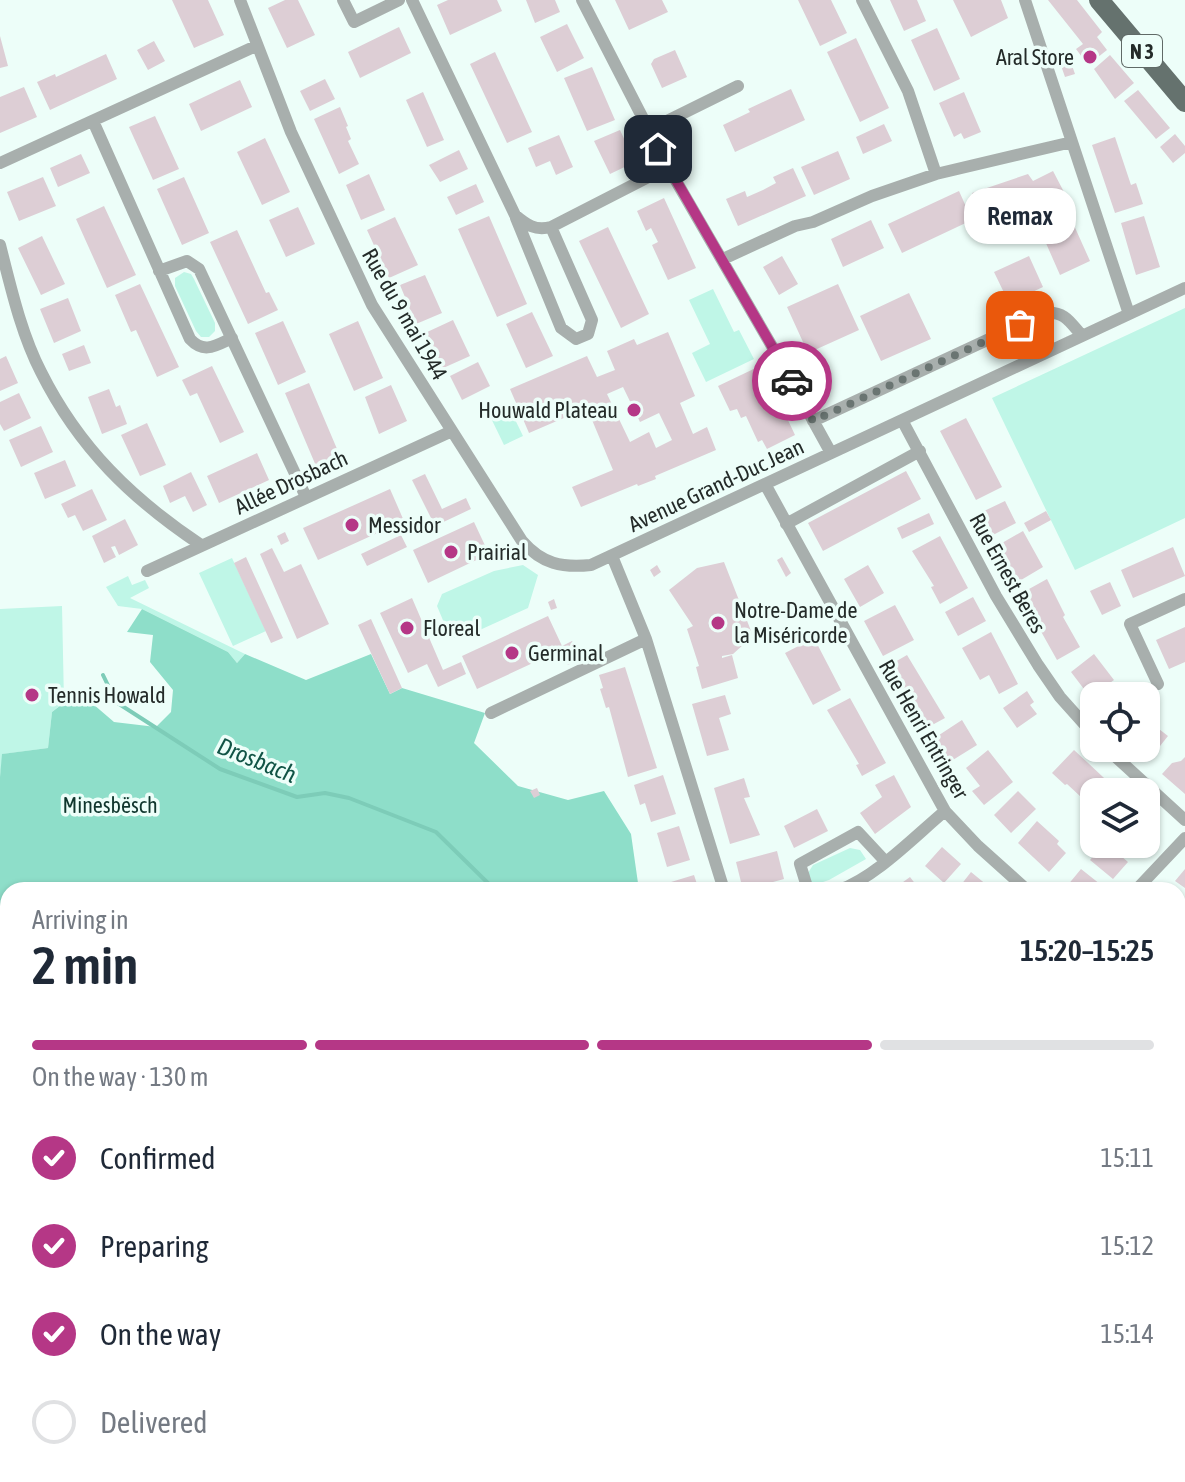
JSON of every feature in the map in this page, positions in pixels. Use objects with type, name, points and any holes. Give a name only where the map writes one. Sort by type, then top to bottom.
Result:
[{"type":"main road","name":"N 3","points":[[1099,0],[1185,102]]},
{"type":"street","name":"Rue du 9 mai 1944","points":[[240,0],[256,46],[313,180],[372,305],[522,541],[533,554],[549,563],[569,568],[591,565],[612,556]]},
{"type":"street","points":[[343,0],[354,22],[399,0]]},
{"type":"street","points":[[412,0],[515,215],[561,328],[576,339],[588,334],[592,320],[551,227]]},
{"type":"street","points":[[582,0],[668,167],[831,453]]},
{"type":"street","points":[[862,0],[908,91],[936,174]]},
{"type":"street","points":[[1025,0],[1129,314]]},
{"type":"street","points":[[0,163],[256,46]]},
{"type":"street","points":[[649,130],[738,86]]},
{"type":"street","points":[[93,121],[190,339],[198,347],[207,349],[232,338]]},
{"type":"street","points":[[723,259],[795,226],[813,222],[872,196],[936,174],[1072,142]]},
{"type":"street","points":[[515,215],[529,227],[551,227],[668,167]]},
{"type":"street","points":[[0,245],[16,308],[41,371],[79,436],[120,483],[165,521],[201,545]]},
{"type":"street","points":[[159,271],[187,261],[199,269],[306,497]]},
{"type":"street","name":"Avenue Grand-Duc Jean","points":[[612,556],[1185,288]]},
{"type":"street","points":[[813,421],[1045,313],[1057,312],[1067,317],[1082,336]]},
{"type":"street","name":"Rue Ernest Beres","points":[[902,420],[996,596],[1038,665],[1080,719]]},
{"type":"street","name":"Allée Drosbach","points":[[147,571],[452,431]]},
{"type":"street","points":[[786,524],[920,451]]},
{"type":"street","name":"Rue Henri Entringer","points":[[765,484],[945,811],[1018,882]]},
{"type":"street","points":[[612,556],[646,639],[722,882]]},
{"type":"street","points":[[1157,682],[1130,624],[1185,599]]},
{"type":"street","points":[[491,713],[646,639]]},
{"type":"street","points":[[1121,762],[1185,820]]},
{"type":"street","points":[[856,882],[945,811]]},
{"type":"street","points":[[806,882],[800,864],[858,832],[885,861]]},
{"type":"street","points":[[1144,882],[1185,838]]},
{"type":"green space","points":[[184,272],[191,274],[215,323],[215,331],[209,337],[201,337],[196,331],[175,286],[175,278]]},
{"type":"green space","points":[[713,289],[734,332],[739,330],[754,359],[706,382],[692,353],[710,344],[689,300]]},
{"type":"green space","points":[[1185,308],[1185,518],[1075,570],[992,398]]},
{"type":"green space","points":[[508,405],[523,436],[504,445],[489,414]]},
{"type":"green space","points":[[232,558],[266,631],[233,646],[199,573]]},
{"type":"green space","points":[[523,565],[538,575],[528,608],[460,639],[450,637],[437,606],[442,594],[494,571]]},
{"type":"green space","points":[[128,576],[132,585],[145,580],[149,588],[130,598],[245,654],[237,663],[228,652],[142,609],[118,606],[106,587]]},
{"type":"green space","name":"Tennis Howald","points":[[62,606],[64,702],[52,712],[48,748],[3,754],[0,777],[0,609]]},
{"type":"green space","name":"Minesbësch","points":[[142,609],[228,652],[237,663],[245,654],[306,680],[371,654],[390,694],[402,688],[485,713],[474,743],[518,786],[568,800],[604,791],[631,834],[638,882],[0,882],[2,754],[48,748],[52,712],[70,698],[93,704],[114,722],[156,727],[171,712],[173,690],[150,662],[153,635],[127,632]]},
{"type":"green space","points":[[850,848],[860,850],[866,859],[823,882],[810,882],[808,873],[813,865]]},
{"type":"building","points":[[172,0],[208,0],[224,35],[194,48]]},
{"type":"building","points":[[285,0],[298,0],[315,35],[287,48],[268,8]]},
{"type":"building","points":[[448,0],[497,0],[502,11],[450,35],[437,5]]},
{"type":"building","points":[[526,0],[555,0],[560,12],[535,23]]},
{"type":"building","points":[[615,0],[662,0],[668,12],[629,30]]},
{"type":"building","points":[[798,0],[831,0],[847,33],[820,46]]},
{"type":"building","points":[[890,0],[917,0],[926,21],[904,31]]},
{"type":"building","points":[[953,0],[1001,0],[1008,18],[971,37]]},
{"type":"building","points":[[1048,0],[1077,0],[1102,32],[1097,37],[1107,50],[1088,65],[1076,49],[1083,44]]},
{"type":"building","points":[[567,24],[584,58],[557,72],[540,37]]},
{"type":"building","points":[[399,27],[411,53],[360,78],[348,52]]},
{"type":"building","points":[[937,28],[960,79],[934,91],[911,40]]},
{"type":"building","points":[[0,36],[8,66],[0,68]]},
{"type":"building","points":[[856,38],[889,108],[860,122],[827,52]]},
{"type":"building","points":[[154,41],[165,61],[148,70],[137,50]]},
{"type":"building","points":[[675,50],[687,77],[662,88],[651,64],[654,59]]},
{"type":"building","points":[[495,52],[532,132],[507,143],[470,64]]},
{"type":"building","points":[[106,54],[117,79],[50,110],[37,82],[55,74],[56,77]]},
{"type":"building","points":[[1068,54],[1075,74],[1065,77],[1058,57]]},
{"type":"building","points":[[1110,55],[1134,83],[1115,99],[1094,69]]},
{"type":"building","points":[[592,67],[615,120],[587,131],[564,78]]},
{"type":"building","points":[[325,79],[335,99],[310,111],[300,91]]},
{"type":"building","points":[[240,80],[252,107],[201,131],[189,104]]},
{"type":"building","points":[[24,87],[37,117],[0,133],[0,97]]},
{"type":"building","points":[[791,89],[805,120],[735,152],[723,125],[750,112],[748,109]]},
{"type":"building","points":[[1138,90],[1170,128],[1156,139],[1124,101]]},
{"type":"building","points":[[423,92],[444,140],[427,147],[406,100]]},
{"type":"building","points":[[964,92],[981,132],[964,139],[961,133],[954,137],[939,103]]},
{"type":"building","points":[[340,107],[348,126],[351,139],[348,141],[359,164],[339,174],[314,119]]},
{"type":"building","points":[[155,116],[179,169],[153,180],[129,127]]},
{"type":"building","points":[[884,124],[892,141],[863,154],[856,137]]},
{"type":"building","points":[[620,130],[635,162],[610,174],[594,141]]},
{"type":"building","points":[[1175,134],[1185,146],[1185,153],[1173,163],[1160,147]]},
{"type":"building","points":[[559,135],[573,167],[556,175],[550,161],[536,167],[528,148]]},
{"type":"building","points":[[1115,137],[1131,185],[1136,183],[1143,204],[1115,213],[1092,145]]},
{"type":"building","points":[[265,138],[290,192],[262,205],[237,152]]},
{"type":"building","points":[[459,150],[468,169],[440,182],[429,165]]},
{"type":"building","points":[[838,151],[850,179],[814,195],[801,167]]},
{"type":"building","points":[[81,154],[90,173],[58,187],[50,168]]},
{"type":"building","points":[[793,168],[806,196],[738,226],[726,199],[745,191],[747,197],[763,190],[776,183],[773,177]]},
{"type":"building","points":[[1053,171],[1065,194],[1040,203],[1037,197],[984,223],[972,193],[1028,174],[1033,181]]},
{"type":"building","points":[[369,174],[385,210],[361,220],[346,185]]},
{"type":"building","points":[[43,177],[56,206],[19,221],[7,192]]},
{"type":"building","points":[[184,177],[209,233],[182,245],[157,189]]},
{"type":"building","points":[[476,184],[484,202],[456,215],[447,197]]},
{"type":"building","points":[[959,191],[972,220],[902,253],[888,224]]},
{"type":"building","points":[[664,198],[696,268],[668,280],[652,245],[658,242],[651,228],[646,231],[637,211]]},
{"type":"building","points":[[104,206],[136,275],[107,288],[76,219]]},
{"type":"building","points":[[298,207],[315,244],[286,257],[269,220]]},
{"type":"building","points":[[1068,212],[1090,261],[1060,275],[1038,225]]},
{"type":"building","points":[[489,216],[527,304],[497,317],[458,229]]},
{"type":"building","points":[[1144,216],[1160,267],[1136,275],[1121,223]]},
{"type":"building","points":[[395,217],[418,265],[389,278],[367,230]]},
{"type":"building","points":[[871,220],[884,248],[843,267],[831,239]]},
{"type":"building","points":[[608,227],[649,314],[621,328],[579,241]]},
{"type":"building","points":[[237,230],[266,293],[269,292],[278,310],[248,324],[210,242]]},
{"type":"building","points":[[42,236],[65,284],[41,295],[18,248]]},
{"type":"building","points":[[782,256],[798,284],[779,295],[763,267]]},
{"type":"building","points":[[1029,256],[1043,287],[1009,303],[994,272]]},
{"type":"building","points":[[425,275],[442,313],[416,324],[400,285]]},
{"type":"building","points":[[140,284],[179,367],[157,377],[136,330],[131,332],[115,295]]},
{"type":"building","points":[[838,284],[859,330],[808,353],[787,307]]},
{"type":"building","points":[[909,293],[931,339],[881,361],[860,316]]},
{"type":"building","points":[[68,298],[81,331],[54,343],[40,309]]},
{"type":"building","points":[[532,312],[553,356],[526,368],[506,324]]},
{"type":"building","points":[[453,320],[470,356],[441,369],[425,333]]},
{"type":"building","points":[[283,321],[306,372],[278,385],[255,333]]},
{"type":"building","points":[[358,321],[383,378],[354,391],[329,334]]},
{"type":"building","points":[[668,332],[695,396],[680,403],[693,434],[707,427],[716,450],[655,476],[656,479],[581,507],[572,487],[613,470],[587,408],[529,433],[510,389],[587,356],[597,377],[615,370],[607,351],[634,339],[637,345]],"holes":[[[623,387],[640,422],[659,413],[672,440],[656,448],[649,432],[630,442],[607,394]]]},
{"type":"building","points":[[84,345],[91,363],[69,371],[62,354]]},
{"type":"building","points":[[6,356],[18,383],[0,391],[0,359]]},
{"type":"building","points":[[478,362],[490,386],[462,400],[450,376]]},
{"type":"building","points":[[762,365],[795,435],[767,449],[762,440],[758,442],[746,416],[741,418],[737,409],[730,411],[718,386]]},
{"type":"building","points":[[212,366],[244,432],[220,443],[197,393],[190,396],[182,380]]},
{"type":"building","points":[[309,383],[340,456],[316,466],[285,393]]},
{"type":"building","points":[[391,385],[407,421],[379,434],[365,397]]},
{"type":"building","points":[[109,389],[116,407],[120,405],[127,424],[102,434],[88,397]]},
{"type":"building","points":[[19,393],[31,418],[4,431],[0,424],[0,402]]},
{"type":"building","points":[[966,418],[1002,487],[976,500],[940,431]]},
{"type":"building","points":[[147,423],[166,465],[140,476],[121,435]]},
{"type":"building","points":[[41,426],[53,452],[21,467],[9,440]]},
{"type":"building","points":[[257,453],[269,480],[219,503],[207,476]]},
{"type":"building","points":[[65,460],[76,486],[45,499],[34,473]]},
{"type":"building","points":[[906,471],[921,499],[823,551],[808,523]]},
{"type":"building","points":[[191,472],[207,505],[193,512],[185,496],[170,503],[163,486]]},
{"type":"building","points":[[425,474],[442,509],[466,498],[471,509],[435,526],[412,480]]},
{"type":"building","points":[[92,489],[107,520],[83,531],[75,515],[68,518],[61,504]]},
{"type":"building","name":"Messidor","points":[[390,489],[404,521],[318,560],[303,528]]},
{"type":"building","points":[[1005,501],[1016,523],[993,535],[982,512]]},
{"type":"building","points":[[1046,511],[1051,520],[1029,532],[1024,523]]},
{"type":"building","points":[[929,513],[934,524],[902,539],[897,528]]},
{"type":"building","points":[[125,519],[138,545],[119,555],[115,546],[111,547],[116,557],[104,563],[92,536]]},
{"type":"building","name":"Prairial","points":[[474,522],[489,554],[428,583],[413,550]]},
{"type":"building","points":[[1023,531],[1043,567],[1016,583],[995,547]]},
{"type":"building","points":[[285,532],[289,541],[281,545],[277,536]]},
{"type":"building","points":[[401,535],[407,547],[367,566],[361,554]]},
{"type":"building","points":[[940,536],[968,588],[940,604],[931,587],[934,586],[912,551]]},
{"type":"building","points":[[1173,547],[1185,576],[1133,598],[1121,570]]},
{"type":"building","points":[[272,548],[284,572],[301,564],[329,624],[297,639],[260,554]]},
{"type":"building","points":[[246,557],[283,638],[271,643],[234,563]]},
{"type":"building","points":[[782,557],[791,573],[786,577],[777,560]]},
{"type":"building","name":"Notre-Dame de la Miséricorde","points":[[724,562],[753,636],[733,654],[722,656],[732,655],[738,678],[702,689],[696,667],[699,666],[687,629],[693,626],[669,590],[697,568]]},
{"type":"building","points":[[657,565],[661,572],[654,577],[650,570]]},
{"type":"building","points":[[868,565],[884,593],[860,607],[844,579]]},
{"type":"building","points":[[1047,579],[1080,647],[1057,660],[1020,594]]},
{"type":"building","points":[[1110,582],[1121,606],[1102,615],[1090,591]]},
{"type":"building","points":[[973,597],[986,621],[958,636],[945,612]]},
{"type":"building","name":"Floreal","points":[[412,598],[443,670],[461,662],[466,674],[438,687],[427,664],[408,673],[380,613]]},
{"type":"building","points":[[554,599],[557,608],[551,610],[548,602]]},
{"type":"building","points":[[895,605],[914,640],[883,656],[864,621]]},
{"type":"building","name":"Germinal","points":[[548,616],[562,646],[572,641],[581,659],[568,665],[561,650],[477,689],[462,656]]},
{"type":"building","points":[[371,619],[402,688],[390,694],[358,625]]},
{"type":"building","points":[[1185,627],[1185,662],[1169,669],[1156,640]]},
{"type":"building","points":[[991,632],[1018,684],[999,694],[989,675],[980,680],[962,648]]},
{"type":"building","points":[[814,638],[841,690],[813,705],[785,653]]},
{"type":"building","points":[[1094,654],[1114,680],[1080,684],[1071,672]]},
{"type":"building","points":[[907,655],[945,718],[923,730],[888,666]]},
{"type":"building","points":[[625,667],[657,768],[628,777],[609,707],[606,708],[600,689],[603,688],[599,675]]},
{"type":"building","points":[[1027,691],[1034,702],[1030,705],[1037,714],[1017,728],[1003,708]]},
{"type":"building","points":[[725,695],[731,714],[719,718],[729,750],[707,756],[692,704]]},
{"type":"building","points":[[850,698],[886,763],[862,776],[856,765],[859,764],[827,710]]},
{"type":"building","points":[[962,720],[977,745],[948,763],[933,739]]},
{"type":"building","points":[[1160,730],[1168,736],[1160,746]]},
{"type":"building","points":[[988,750],[1013,782],[984,805],[972,791],[980,786],[966,768]]},
{"type":"building","points":[[1074,750],[1080,756],[1080,762],[1087,762],[1104,778],[1080,778],[1080,796],[1052,773]]},
{"type":"building","points":[[1185,757],[1185,794],[1162,774],[1172,763]]},
{"type":"building","points":[[663,775],[676,814],[651,822],[645,803],[640,805],[634,785]]},
{"type":"building","points":[[894,775],[911,807],[875,834],[860,813],[882,797],[875,785]]},
{"type":"building","points":[[744,778],[750,797],[744,798],[760,835],[730,844],[714,788]]},
{"type":"building","points":[[537,788],[540,795],[534,798],[530,791]]},
{"type":"building","points":[[1018,791],[1036,809],[1011,833],[994,815]]},
{"type":"building","points":[[817,809],[828,831],[794,848],[784,826]]},
{"type":"building","points":[[1037,821],[1059,841],[1057,844],[1066,853],[1049,872],[1018,843]]},
{"type":"building","points":[[679,826],[690,860],[667,867],[657,833]]},
{"type":"building","points":[[942,847],[961,864],[945,882],[925,866]]},
{"type":"building","points":[[777,851],[784,879],[741,882],[736,862]]},
{"type":"building","points":[[1123,858],[1128,862],[1113,879],[1090,860]]},
{"type":"building","points":[[1081,869],[1097,882],[1070,882]]},
{"type":"building","points":[[1185,869],[1185,882],[1175,881]]},
{"type":"building","points":[[971,872],[983,882],[963,882]]},
{"type":"building","points":[[694,875],[696,882],[671,882]]},
{"type":"waterway","name":"Drosbach","points":[[103,675],[116,702],[220,769],[297,797],[325,793],[349,798],[436,832],[487,882]]},
{"type":"way so far","points":[[792,381],[813,421],[1020,325]]},
{"type":"place","name":"Aral Store","points":[[1090,57]]},
{"type":"place","name":"Remax","points":[[1020,325]]},
{"type":"place","name":"Houwald Plateau","points":[[634,410]]},
{"type":"place","name":"Messidor","points":[[352,525]]},
{"type":"place","name":"Prairial","points":[[451,552]]},
{"type":"place","name":"Notre-Dame de la Miséricorde","points":[[718,623]]},
{"type":"place","name":"Floreal","points":[[407,628]]},
{"type":"place","name":"Germinal","points":[[512,653]]},
{"type":"place","name":"Tennis Howald","points":[[32,695]]},
{"type":"route","points":[[658,149],[792,381]]}]
